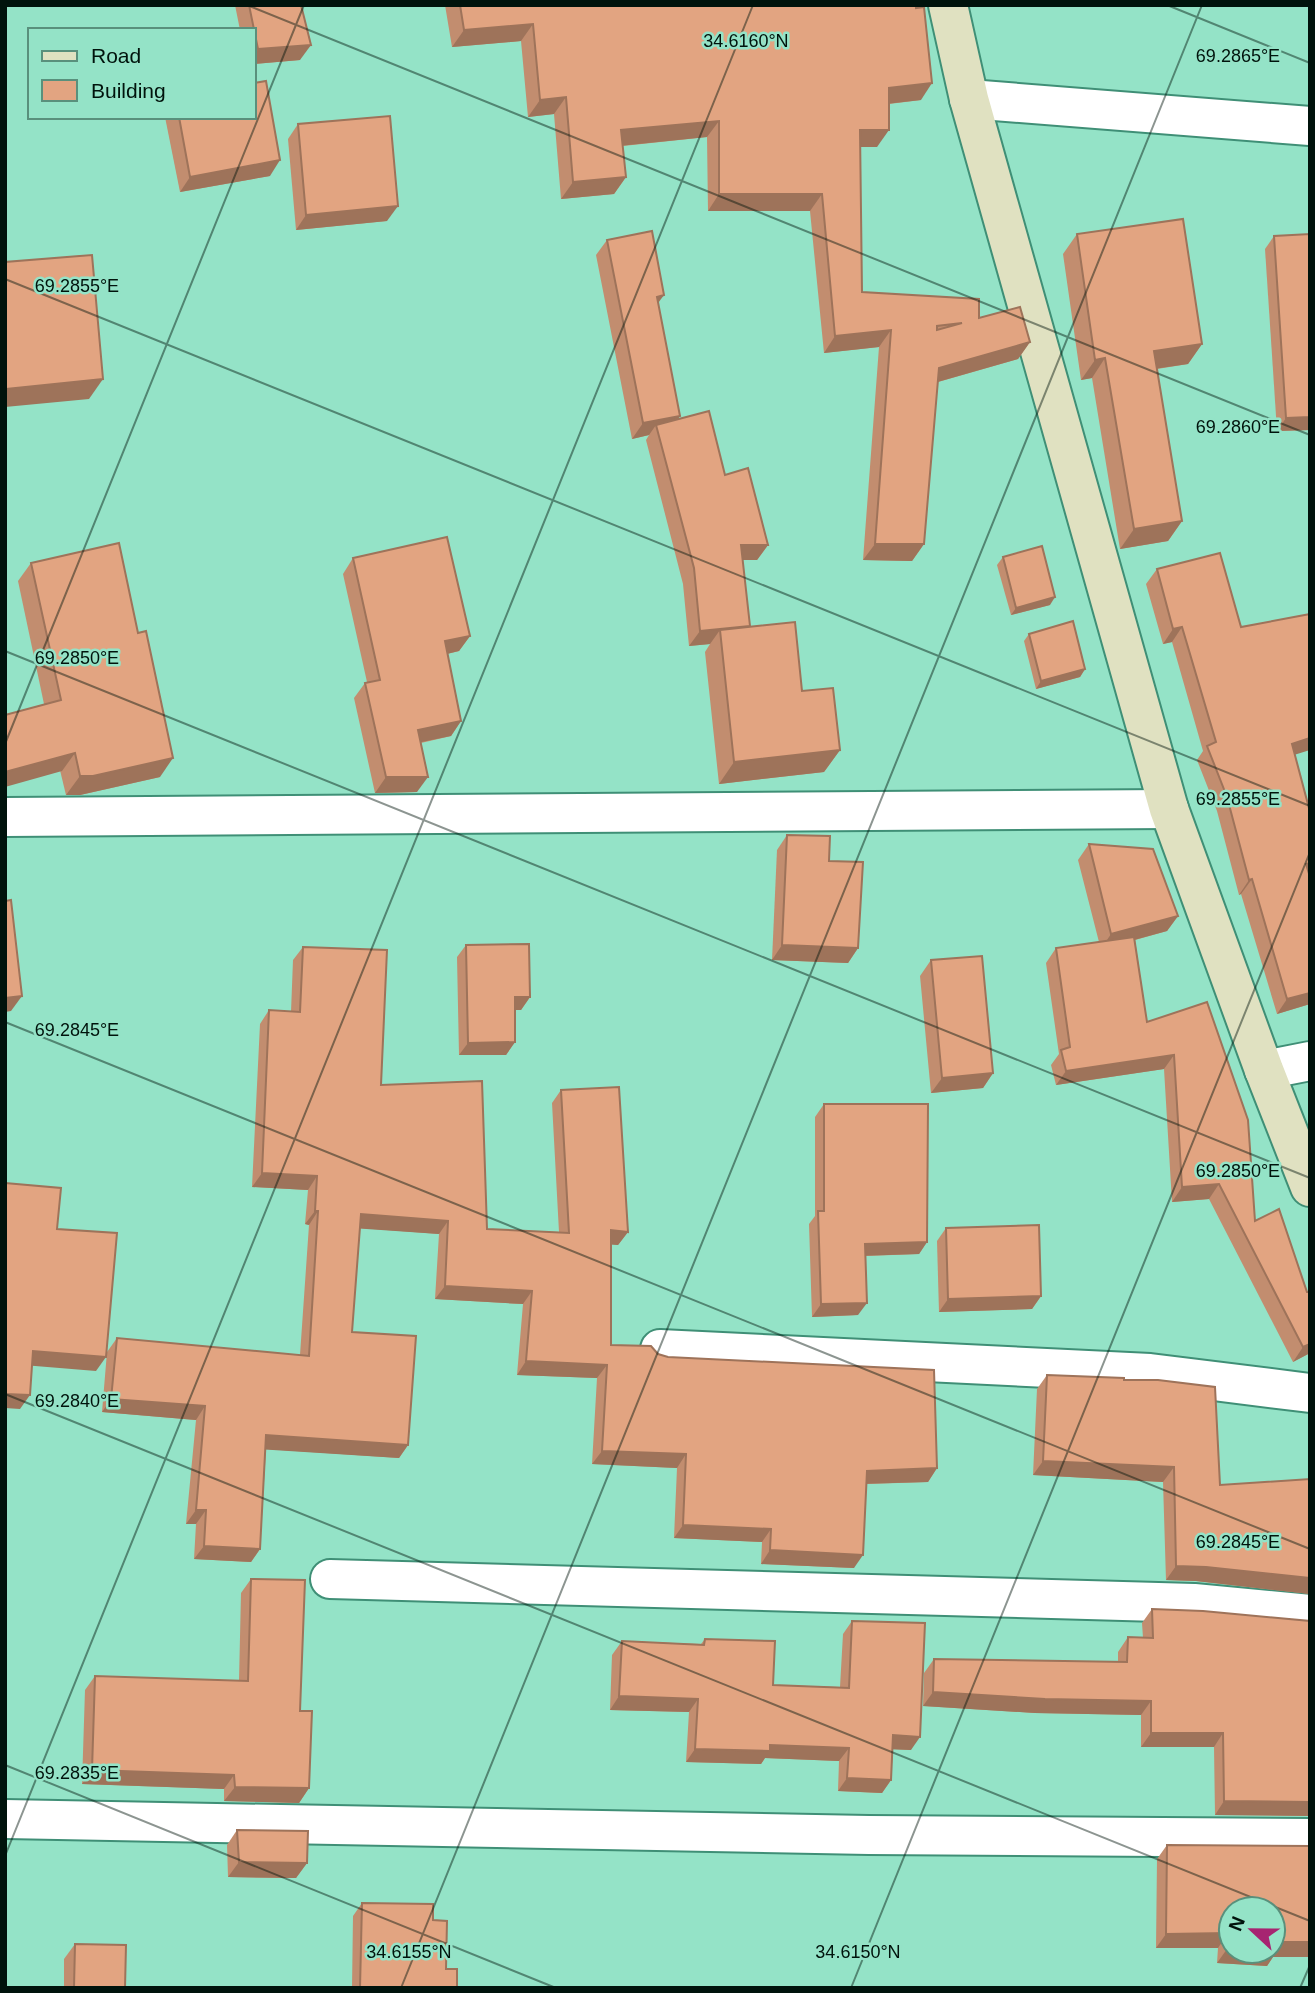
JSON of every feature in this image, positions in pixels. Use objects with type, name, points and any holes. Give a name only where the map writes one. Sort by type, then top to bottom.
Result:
[{"type":"street","points":[[948,5],[969,99],[1169,809],[1264,1070],[1310,1186]]},
{"type":"street","points":[[969,99],[1310,126]]},
{"type":"street","points":[[5,817],[1169,809]]},
{"type":"street","points":[[1264,1070],[1310,1061]]},
{"type":"street","points":[[660,1349],[1150,1373],[1310,1393]]},
{"type":"street","points":[[330,1579],[1194,1603],[1310,1614]]},
{"type":"street","points":[[5,1819],[856,1835],[1310,1838]]},
{"type":"building","points":[[249,5],[301,5],[311,45],[258,49],[256,28],[254,28]]},
{"type":"building","points":[[460,5],[924,7],[932,83],[889,88],[889,130],[860,130],[862,292],[979,299],[979,318],[1020,307],[1030,342],[939,368],[924,544],[875,544],[891,330],[835,336],[822,194],[719,194],[719,121],[621,130],[626,177],[573,182],[566,97],[540,100],[533,24],[464,30]],"holes":[[[962,323],[937,330],[937,326]]]},
{"type":"building","points":[[266,81],[280,160],[190,177],[179,119],[256,119],[256,83]]},
{"type":"building","points":[[390,116],[398,206],[306,215],[298,124]]},
{"type":"building","points":[[1183,219],[1202,344],[1154,351],[1182,521],[1134,529],[1105,358],[1095,360],[1077,234]]},
{"type":"building","points":[[652,231],[664,295],[657,297],[680,416],[643,423],[607,240]]},
{"type":"building","points":[[1310,234],[1310,417],[1286,418],[1274,236]]},
{"type":"building","points":[[92,255],[103,379],[6,389],[5,262]]},
{"type":"building","points":[[709,411],[725,475],[748,468],[768,545],[741,545],[750,626],[700,631],[694,568],[656,425]]},
{"type":"building","points":[[447,537],[470,636],[445,641],[461,721],[418,730],[428,777],[386,777],[365,683],[380,680],[353,558]]},
{"type":"building","points":[[119,543],[138,633],[146,631],[173,758],[93,776],[80,776],[75,753],[5,772],[5,715],[61,700],[31,563]]},
{"type":"building","points":[[1042,546],[1055,597],[1016,608],[1003,557]]},
{"type":"building","points":[[1220,553],[1241,627],[1310,614],[1310,738],[1292,744],[1310,812],[1310,863],[1306,864],[1310,877],[1310,993],[1287,999],[1252,879],[1249,880],[1227,797],[1207,746],[1216,742],[1182,627],[1173,629],[1157,569]]},
{"type":"building","points":[[1073,621],[1085,669],[1041,681],[1029,634]]},
{"type":"building","points":[[795,622],[802,691],[833,688],[840,750],[734,762],[720,630]]},
{"type":"building","points":[[787,835],[830,836],[829,861],[863,862],[858,948],[782,945]]},
{"type":"building","points":[[1089,844],[1153,849],[1178,916],[1111,934]]},
{"type":"building","points":[[11,900],[22,996],[5,998],[5,901]]},
{"type":"building","points":[[1134,937],[1147,1022],[1207,1002],[1248,1120],[1255,1221],[1279,1209],[1307,1292],[1310,1292],[1310,1344],[1303,1347],[1219,1184],[1182,1187],[1174,1055],[1066,1071],[1061,1050],[1070,1047],[1056,948]]},
{"type":"building","points":[[529,944],[530,997],[515,997],[515,1042],[468,1043],[466,945]]},
{"type":"building","points":[[303,947],[387,950],[381,1085],[482,1081],[487,1229],[569,1233],[561,1090],[619,1087],[628,1232],[611,1230],[611,1345],[651,1346],[658,1354],[668,1357],[934,1370],[937,1468],[867,1471],[863,1555],[770,1550],[771,1529],[683,1525],[686,1454],[602,1451],[607,1365],[526,1361],[532,1291],[445,1286],[448,1221],[361,1214],[352,1332],[416,1336],[408,1445],[266,1435],[260,1549],[204,1546],[206,1510],[196,1510],[205,1406],[111,1399],[117,1338],[309,1356],[318,1211],[315,1211],[317,1176],[262,1173],[269,1010],[300,1012]]},
{"type":"building","points":[[982,956],[993,1073],[942,1078],[931,960]]},
{"type":"building","points":[[824,1104],[928,1104],[927,1242],[865,1244],[867,1303],[821,1304],[818,1211],[824,1211]]},
{"type":"building","points":[[5,1183],[61,1188],[57,1229],[117,1233],[106,1357],[33,1351],[30,1395],[5,1394]]},
{"type":"building","points":[[1039,1225],[1041,1296],[948,1299],[946,1228]]},
{"type":"building","points":[[1047,1375],[1158,1380],[1215,1387],[1220,1485],[1310,1479],[1310,1578],[1176,1566],[1174,1467],[1043,1461]]},
{"type":"building","points":[[251,1579],[305,1580],[300,1711],[312,1711],[309,1788],[235,1787],[234,1775],[92,1770],[95,1676],[248,1681]]},
{"type":"building","points":[[1152,1609],[1310,1621],[1310,1802],[1224,1801],[1223,1733],[1151,1733],[1151,1701],[1045,1699],[933,1692],[934,1659],[1127,1662],[1128,1637],[1153,1638]]},
{"type":"building","points":[[852,1621],[925,1623],[920,1737],[893,1735],[891,1780],[847,1778],[849,1748],[770,1745],[770,1751],[695,1749],[698,1699],[619,1696],[622,1641],[704,1645],[705,1639],[775,1641],[773,1685],[849,1688]]},
{"type":"building","points":[[237,1830],[308,1831],[307,1863],[239,1862]]},
{"type":"building","points":[[1167,1845],[1310,1846],[1310,1942],[1287,1942],[1287,1895],[1217,1895],[1217,1933],[1166,1934]]},
{"type":"building","points":[[362,1903],[433,1904],[433,1920],[447,1921],[446,1969],[457,1969],[457,1988],[360,1988]]},
{"type":"building","points":[[75,1944],[126,1945],[125,1988],[74,1988]]}]
